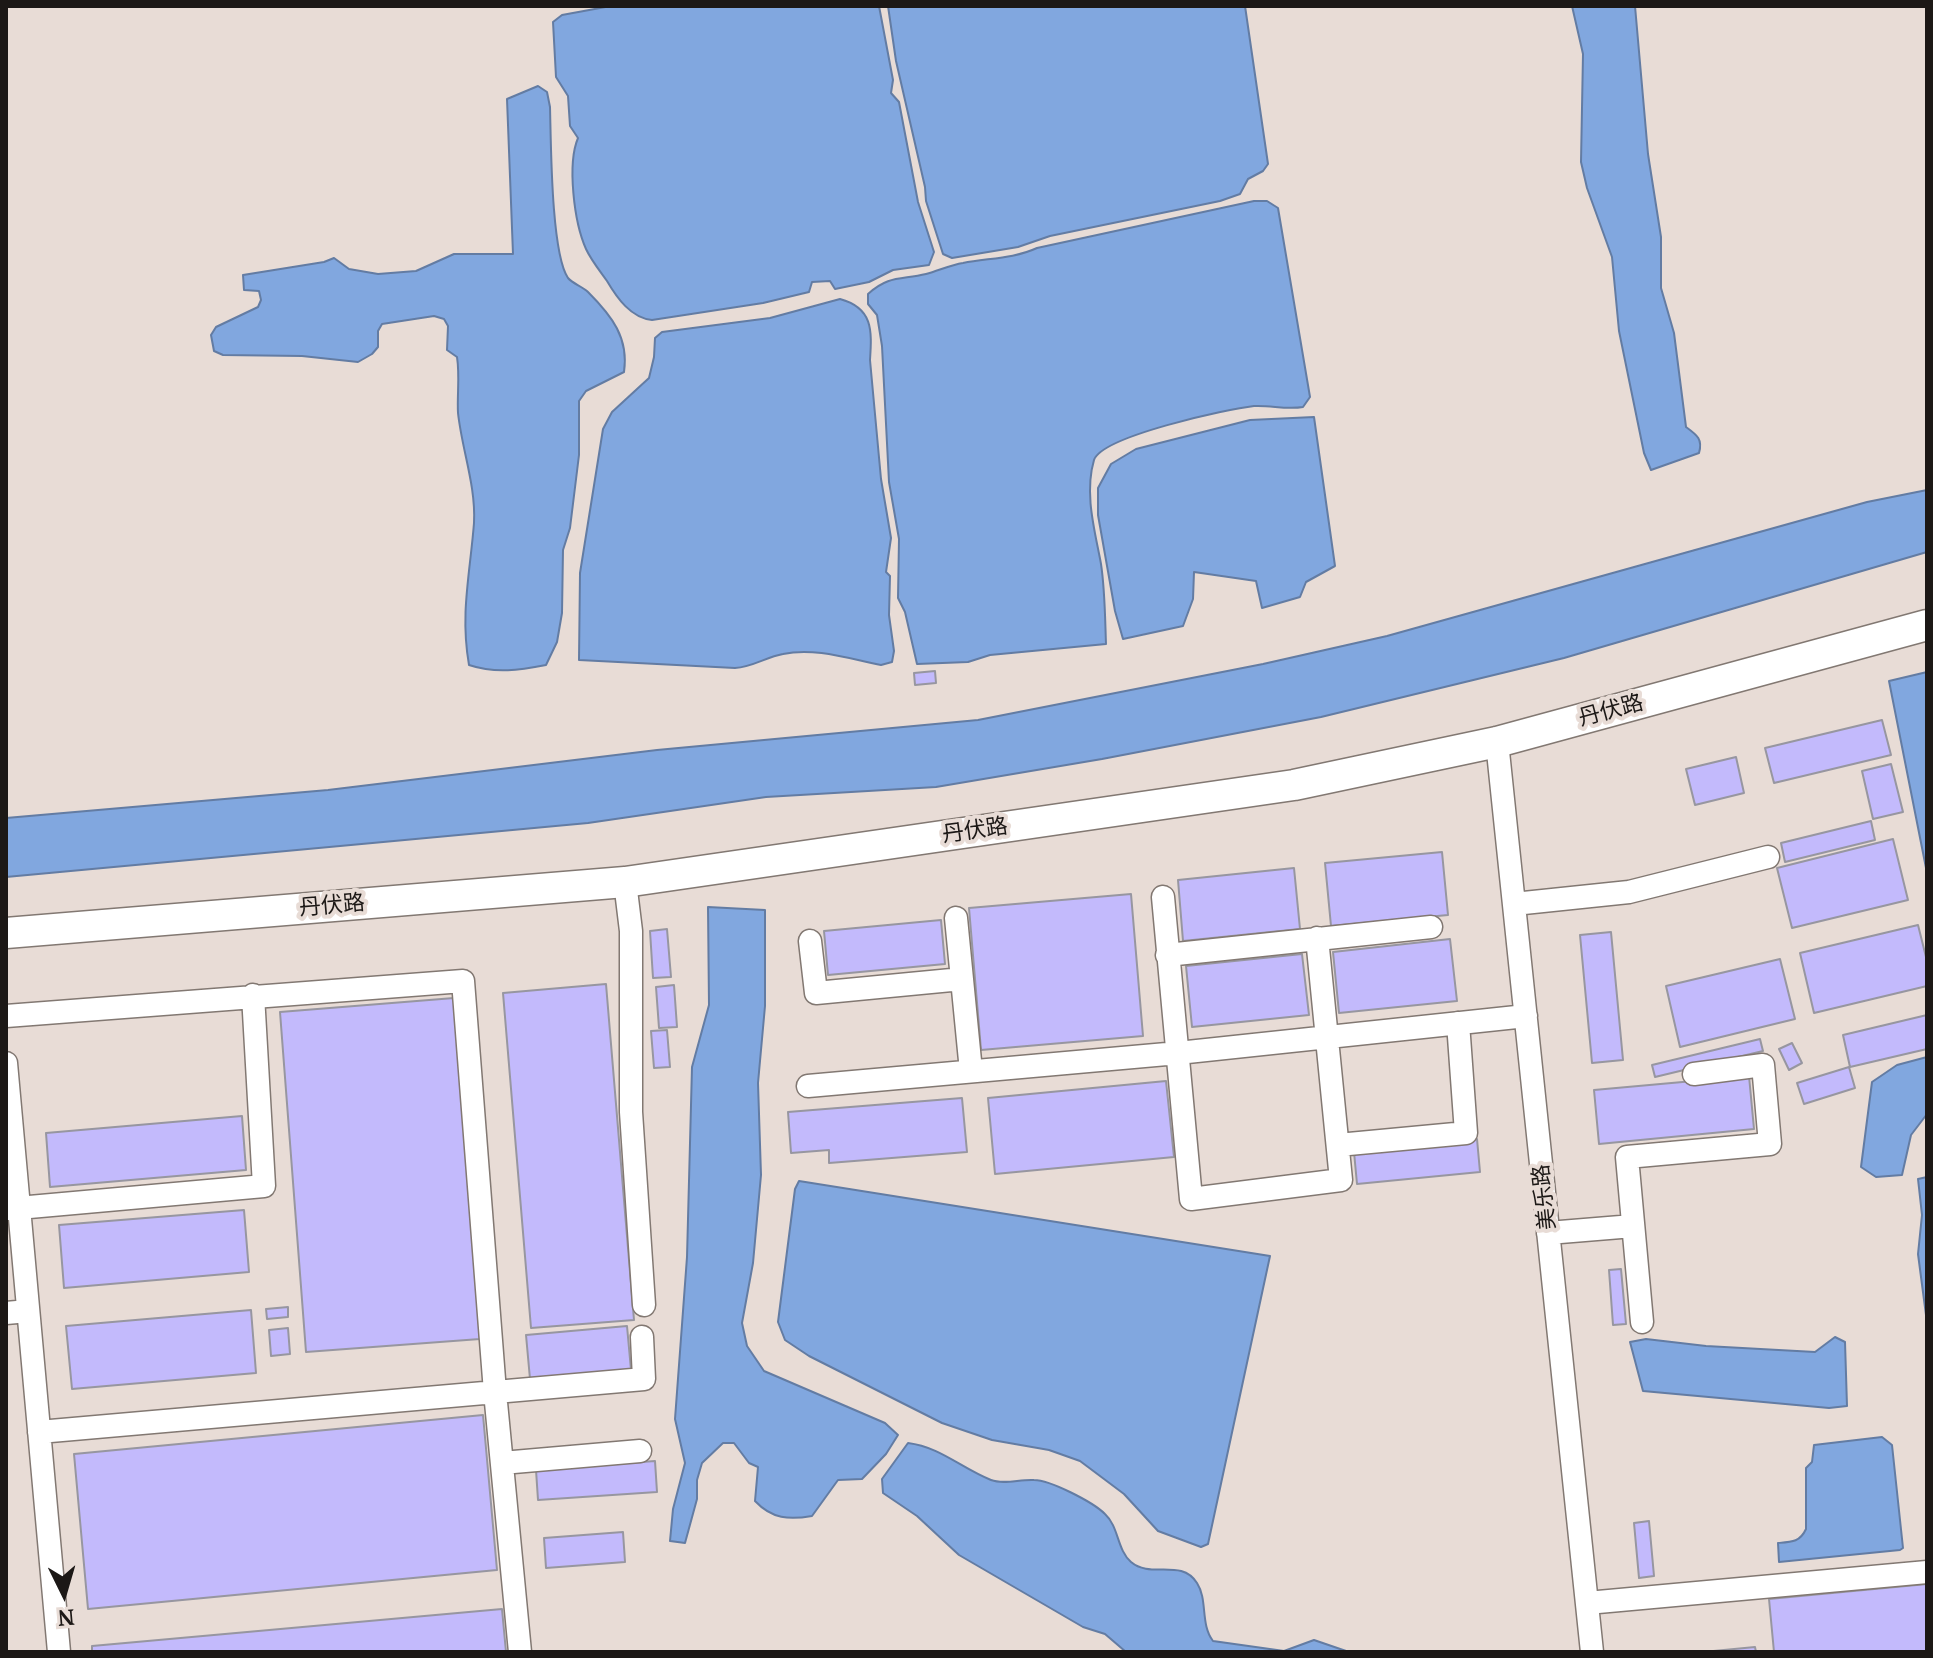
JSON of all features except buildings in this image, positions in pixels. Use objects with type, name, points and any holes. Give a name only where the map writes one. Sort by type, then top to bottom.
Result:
[{"type":"main road","name":"丹伏路","points":[[6,933],[625,882],[1294,785],[1497,742],[1927,625]]},
{"type":"street","name":"美乐路","points":[[1497,742],[1592,1652]]},
{"type":"street","points":[[1514,904],[1629,892],[1768,857]]},
{"type":"street","points":[[625,882],[631,931],[631,1112],[644,1305]]},
{"type":"street","points":[[1163,897],[1191,1199],[1341,1180],[1317,938]]},
{"type":"street","points":[[956,918],[971,1071]]},
{"type":"street","points":[[1167,955],[1431,927]]},
{"type":"street","points":[[810,941],[816,993],[962,979]]},
{"type":"street","points":[[6,1016],[463,981],[495,1392],[520,1652]]},
{"type":"street","points":[[12,1209],[264,1186],[253,995]]},
{"type":"street","points":[[808,1086],[1178,1053],[1526,1016]]},
{"type":"street","points":[[1338,1145],[1466,1133],[1458,1023]]},
{"type":"street","points":[[6,1063],[17,1312],[39,1432],[59,1652]]},
{"type":"street","points":[[1642,1322],[1627,1157],[1770,1144],[1763,1065],[1694,1074]]},
{"type":"street","points":[[1548,1233],[1633,1226]]},
{"type":"street","points":[[39,1432],[644,1379],[642,1337]]},
{"type":"street","points":[[502,1463],[640,1451]]},
{"type":"street","points":[[1587,1603],[1927,1572]]},
{"type":"water","points":[[611,6],[879,6],[893,80],[891,93],[899,102],[918,202],[934,252],[929,265],[893,270],[869,282],[835,289],[830,281],[812,282],[809,292],[763,303],[652,320],[631,311],[593,261],[582,238],[575,209],[573,177],[578,138],[570,126],[568,96],[556,77],[553,22],[562,15]]},
{"type":"water","points":[[888,6],[1245,6],[1268,164],[1263,171],[1248,179],[1240,194],[1220,201],[1050,236],[1018,247],[952,258],[943,254],[926,201],[896,61]]},
{"type":"water","points":[[1572,6],[1635,6],[1648,154],[1661,237],[1661,288],[1674,333],[1686,427],[1700,441],[1699,453],[1651,470],[1644,453],[1619,331],[1612,257],[1581,162],[1583,54]]},
{"type":"water","points":[[538,86],[547,92],[550,107],[553,196],[562,265],[568,278],[588,292],[617,328],[625,360],[624,372],[586,391],[579,401],[579,455],[570,528],[563,550],[562,613],[557,642],[546,665],[498,670],[469,665],[466,646],[474,509],[458,413],[457,357],[447,350],[448,326],[444,319],[434,316],[382,324],[378,331],[378,347],[358,362],[302,356],[223,355],[214,351],[211,335],[216,327],[258,307],[261,300],[259,291],[244,290],[243,275],[334,258],[349,269],[378,274],[416,271],[454,254],[513,254],[507,99]]},
{"type":"water","points":[[1254,201],[1267,201],[1278,208],[1310,397],[1303,407],[1254,406],[1194,418],[1119,442],[1102,451],[1094,460],[1090,499],[1102,574],[1106,644],[990,655],[968,662],[917,664],[905,612],[898,598],[899,539],[889,482],[882,346],[877,315],[868,304],[868,294],[889,281],[958,264],[1010,256]]},
{"type":"water","points":[[840,299],[865,314],[870,330],[881,479],[891,538],[886,572],[890,576],[892,662],[881,665],[807,652],[783,654],[735,668],[579,660],[580,573],[603,429],[612,412],[649,378],[655,338],[662,332],[770,318]]},
{"type":"water","points":[[1314,417],[1335,566],[1306,582],[1300,597],[1262,608],[1256,581],[1194,572],[1193,599],[1183,626],[1123,639],[1098,515],[1098,488],[1111,464],[1136,449],[1250,420]]},
{"type":"water","points":[[1927,490],[1927,552],[1564,658],[1321,717],[936,787],[766,797],[588,823],[6,877],[6,818],[328,790],[657,750],[978,720],[1263,664],[1387,636],[1867,502]]},
{"type":"water","points":[[1927,672],[1927,873],[1889,681]]},
{"type":"water","points":[[708,907],[765,910],[765,1006],[758,1083],[761,1175],[753,1263],[742,1323],[747,1346],[764,1371],[885,1423],[898,1435],[886,1454],[862,1479],[838,1480],[812,1516],[796,1518],[774,1515],[755,1501],[758,1467],[749,1463],[734,1443],[723,1443],[702,1463],[697,1480],[697,1499],[685,1543],[670,1541],[673,1509],[685,1463],[675,1419],[687,1257],[692,1067],[709,1005]]},
{"type":"water","points":[[1927,1057],[1927,1114],[1911,1135],[1902,1175],[1876,1177],[1861,1167],[1872,1082],[1897,1065]]},
{"type":"water","points":[[1927,1177],[1926,1315],[1918,1254],[1922,1215],[1918,1179]]},
{"type":"water","points":[[799,1181],[1270,1256],[1208,1544],[1201,1547],[1158,1531],[1124,1494],[1080,1461],[1049,1450],[992,1440],[942,1423],[809,1356],[785,1340],[778,1322],[795,1189]]},
{"type":"water","points":[[1835,1337],[1845,1342],[1847,1406],[1829,1408],[1643,1391],[1630,1342],[1646,1339],[1815,1352]]},
{"type":"water","points":[[1882,1437],[1892,1445],[1903,1548],[1779,1562],[1778,1543],[1801,1537],[1806,1529],[1806,1468],[1812,1462],[1814,1445]]},
{"type":"water","points":[[908,1443],[940,1453],[991,1480],[1041,1481],[1091,1504],[1110,1519],[1131,1562],[1148,1569],[1183,1572],[1197,1583],[1213,1641],[1284,1651],[1314,1640],[1349,1652],[1126,1652],[1105,1634],[1083,1627],[959,1555],[917,1516],[883,1493],[882,1479]]}]
